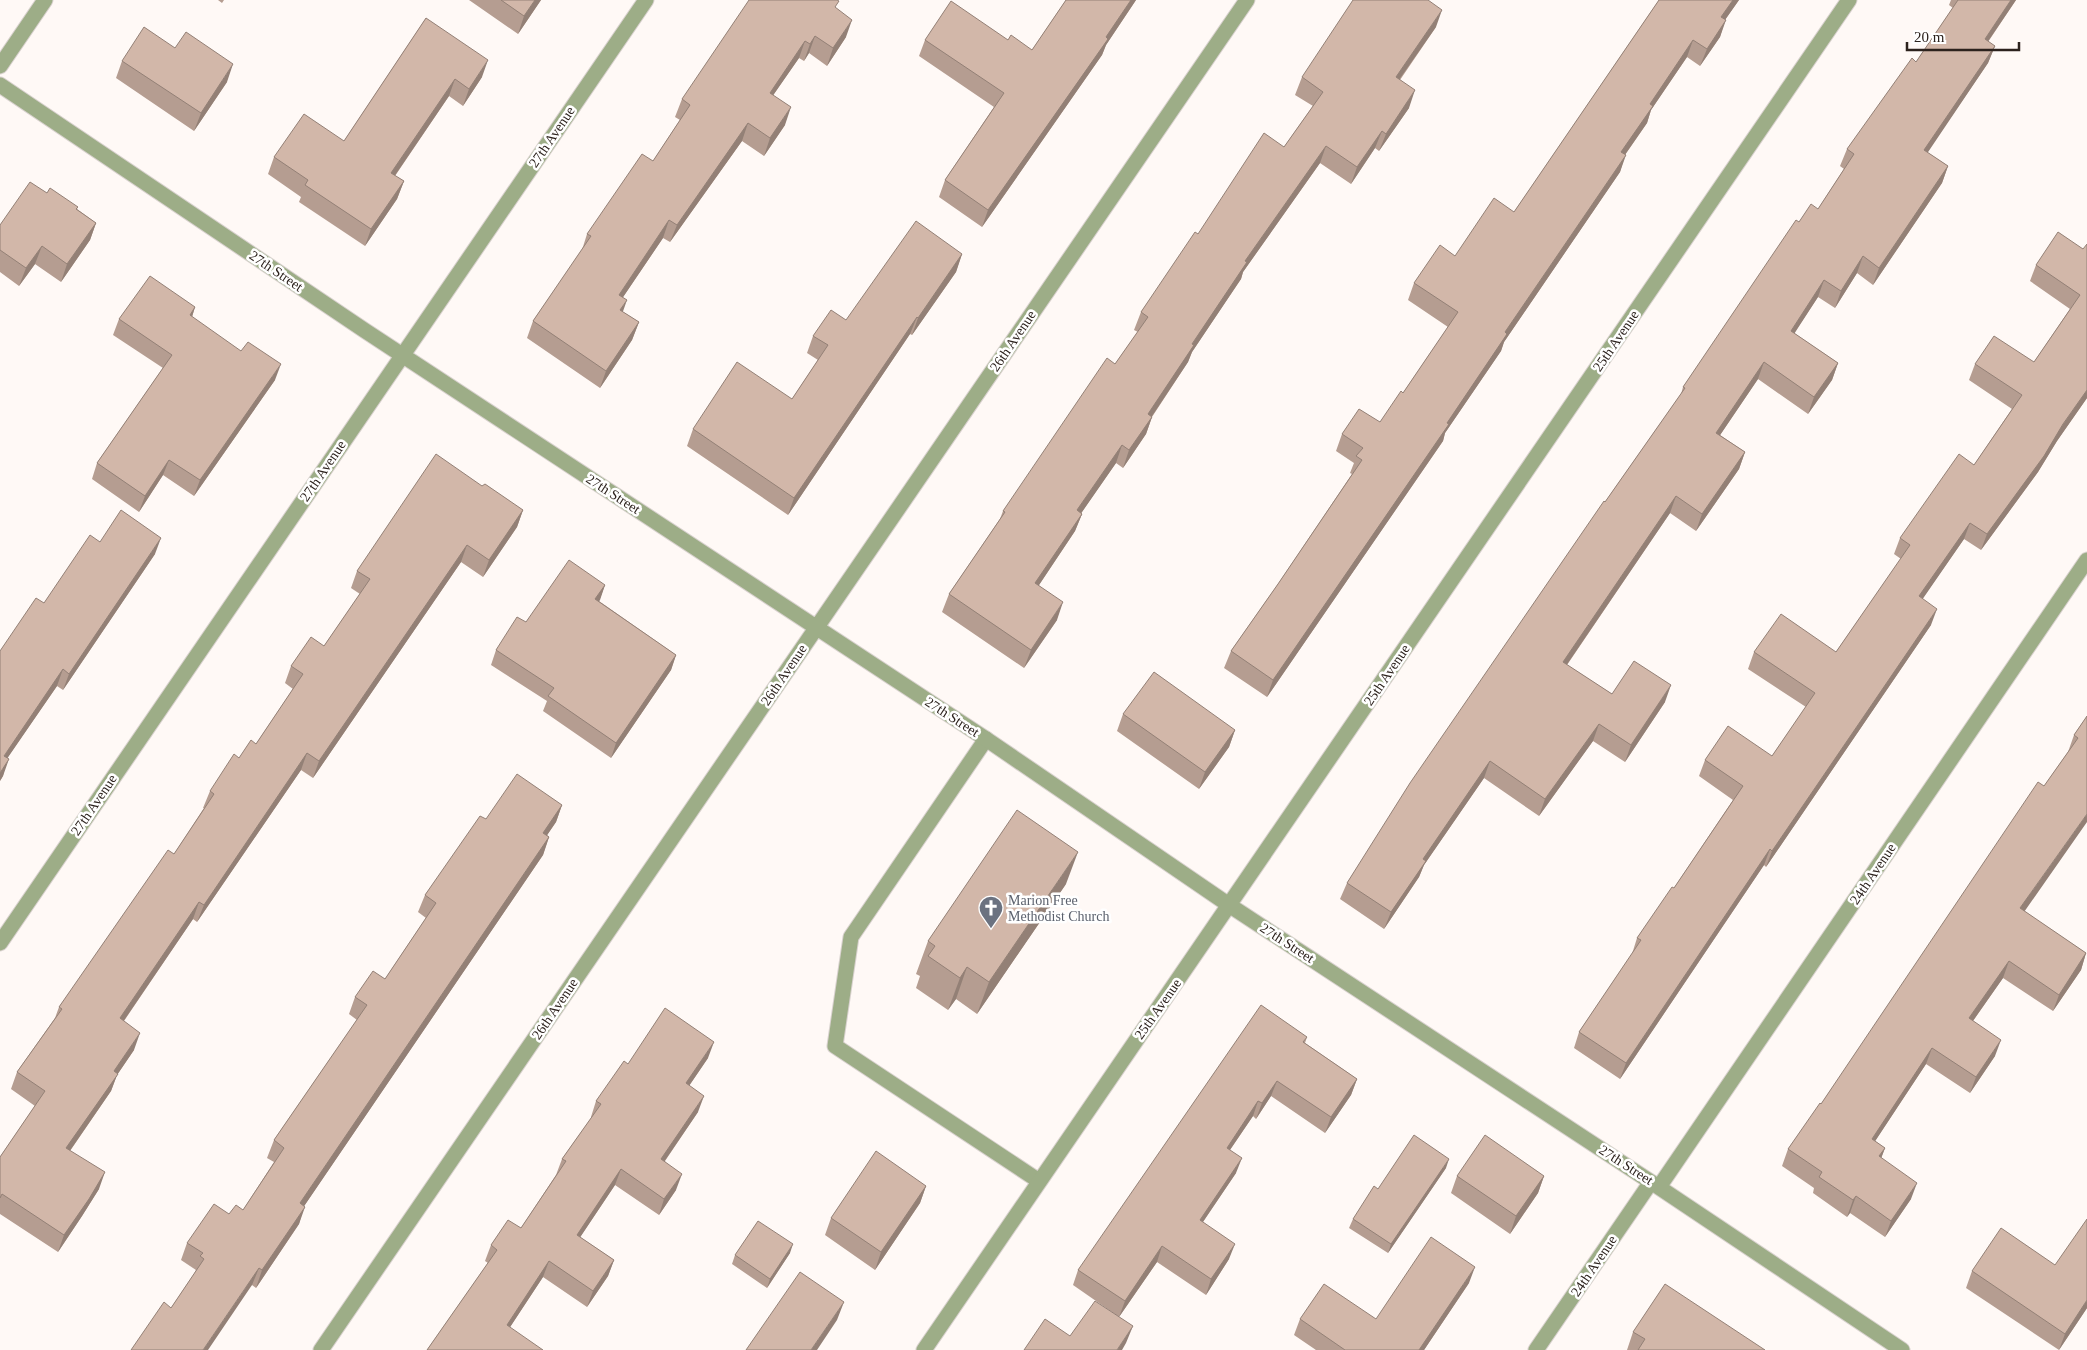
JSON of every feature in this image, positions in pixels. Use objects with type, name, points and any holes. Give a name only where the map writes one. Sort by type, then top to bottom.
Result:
[{"type":"street","points":[[0,66],[45,0]]},
{"type":"street","name":"27th Avenue","points":[[0,942],[646,0]]},
{"type":"street","name":"26th Avenue","points":[[321,1350],[1248,0]]},
{"type":"street","name":"25th Avenue","points":[[924,1350],[1849,0]]},
{"type":"street","name":"27th Street","points":[[0,85],[402,356],[986,739],[1229,906],[1655,1184],[1902,1350]]},
{"type":"street","name":"24th Avenue","points":[[1536,1350],[1655,1184],[2087,560]]},
{"type":"street","points":[[986,739],[851,937],[836,1046],[1039,1181]]},
{"type":"building","points":[[501,0],[535,0],[524,16]]},
{"type":"building","points":[[749,0],[837,0],[839,1],[835,7],[852,20],[833,48],[815,36],[810,44],[805,41],[770,93],[791,107],[770,138],[748,123],[677,225],[669,220],[619,295],[627,300],[620,310],[639,322],[606,371],[533,321],[591,236],[587,234],[642,154],[653,161],[690,105],[682,99]]},
{"type":"building","points":[[1066,0],[1131,0],[1106,37],[1108,39],[988,210],[945,180],[1004,93],[925,40],[951,1],[1008,40],[1011,35],[1032,50]]},
{"type":"building","points":[[1353,0],[1428,0],[1442,10],[1396,77],[1415,90],[1386,134],[1382,131],[1357,167],[1326,146],[1245,261],[1247,262],[1148,414],[1152,417],[1129,450],[1122,445],[1077,510],[1082,514],[1035,583],[1063,602],[1031,650],[949,594],[1107,358],[1115,364],[1148,317],[1141,312],[1195,232],[1198,234],[1264,133],[1284,147],[1323,92],[1302,77]]},
{"type":"building","points":[[1659,0],[1733,0],[1721,17],[1726,20],[1707,49],[1693,40],[1650,104],[1653,106],[1621,152],[1626,155],[1505,332],[1507,334],[1447,423],[1449,424],[1273,680],[1231,651],[1362,460],[1356,456],[1363,448],[1342,434],[1359,409],[1380,422],[1401,391],[1403,393],[1458,312],[1414,283],[1440,245],[1455,256],[1494,198],[1514,212]]},
{"type":"building","points":[[1958,0],[2011,0],[1985,39],[1995,46],[1924,150],[1948,166],[1879,268],[1863,256],[1841,291],[1824,280],[1791,331],[1838,363],[1814,397],[1764,362],[1716,433],[1745,452],[1702,514],[1676,496],[1563,662],[1612,694],[1634,661],[1671,685],[1631,745],[1599,724],[1545,799],[1490,761],[1423,859],[1426,861],[1391,912],[1347,883],[1410,783],[1604,501],[1685,388],[1683,387],[1796,220],[1799,222],[1811,204],[1818,209],[1854,154],[1847,149],[1912,58],[1916,62]]},
{"type":"building","points":[[426,18],[488,60],[469,89],[455,79],[391,173],[404,181],[371,229],[305,185],[308,180],[274,157],[304,114],[344,141]]},
{"type":"building","points":[[144,27],[175,48],[186,32],[233,64],[201,113],[122,61]]},
{"type":"building","points":[[30,182],[47,193],[50,188],[78,207],[76,209],[96,223],[67,264],[42,246],[26,268],[0,250],[0,225]]},
{"type":"building","points":[[916,221],[962,254],[794,498],[693,429],[737,362],[792,399],[828,345],[813,336],[831,310],[846,320]]},
{"type":"building","points":[[2058,232],[2083,249],[2087,244],[2087,390],[2063,424],[2044,456],[1987,534],[1970,523],[1919,596],[1937,609],[1772,851],[1770,849],[1626,1063],[1579,1032],[1641,940],[1637,938],[1672,887],[1674,888],[1743,786],[1705,760],[1728,726],[1772,756],[1815,693],[1754,652],[1781,614],[1836,652],[1910,545],[1900,538],[1959,454],[1974,465],[2022,395],[1975,364],[1994,336],[2034,362],[2080,295],[2036,265]]},
{"type":"building","points":[[150,276],[195,307],[190,315],[241,351],[248,342],[281,364],[200,480],[169,460],[145,496],[97,463],[172,355],[119,319]]},
{"type":"building","points":[[436,454],[482,486],[485,484],[523,510],[489,560],[467,545],[319,761],[307,753],[204,905],[199,902],[120,1018],[140,1033],[114,1071],[118,1074],[66,1148],[105,1172],[64,1235],[2,1194],[0,1198],[0,1157],[45,1091],[17,1072],[62,1009],[59,1007],[168,850],[174,854],[214,794],[210,791],[234,754],[239,758],[251,740],[256,744],[303,674],[291,666],[311,637],[324,646],[370,579],[357,571]]},
{"type":"building","points":[[121,510],[161,538],[69,674],[63,669],[4,756],[9,759],[0,773],[0,651],[36,598],[44,603],[90,535],[100,542]]},
{"type":"building","points":[[569,560],[605,585],[595,599],[676,655],[616,743],[548,696],[554,688],[496,650],[517,617],[526,622]]},
{"type":"building","points":[[1154,672],[1235,730],[1205,772],[1123,714]]},
{"type":"building","points":[[2087,716],[2087,814],[2020,908],[2086,953],[2059,995],[2009,961],[1969,1018],[2001,1040],[1976,1077],[1932,1048],[1872,1139],[1885,1148],[1879,1156],[1917,1183],[1891,1221],[1856,1196],[1853,1200],[1819,1177],[1822,1172],[1788,1149],[1821,1104],[2038,782],[2044,786],[2078,738],[2074,735]]},
{"type":"building","points":[[517,774],[562,805],[543,833],[549,837],[300,1203],[305,1207],[262,1270],[259,1268],[203,1350],[131,1350],[164,1302],[171,1308],[204,1259],[200,1256],[203,1253],[187,1243],[214,1204],[229,1214],[236,1205],[243,1210],[284,1148],[274,1140],[367,1005],[355,997],[373,971],[385,979],[436,903],[425,895],[480,816],[486,819]]},
{"type":"building","name":"Marion Free Methodist Church","points":[[1017,810],[1078,852],[989,982],[967,967],[960,978],[928,956],[935,946],[928,941]]},
{"type":"building","points":[[1261,1005],[1307,1037],[1303,1042],[1357,1079],[1331,1117],[1277,1081],[1262,1103],[1258,1101],[1227,1148],[1242,1158],[1200,1220],[1235,1244],[1211,1279],[1162,1246],[1125,1301],[1078,1270]]},
{"type":"building","points":[[665,1008],[714,1042],[686,1083],[704,1096],[661,1159],[682,1174],[664,1199],[621,1169],[577,1235],[614,1260],[593,1291],[549,1261],[507,1325],[543,1350],[427,1350],[497,1250],[491,1245],[508,1220],[521,1228],[566,1161],[562,1159],[601,1104],[596,1101],[624,1061],[628,1064]]},
{"type":"building","points":[[1414,1135],[1449,1159],[1391,1244],[1353,1219],[1374,1186],[1378,1189]]},
{"type":"building","points":[[1485,1135],[1544,1176],[1516,1216],[1457,1176]]},
{"type":"building","points":[[876,1151],[926,1186],[881,1252],[831,1218]]},
{"type":"building","points":[[2087,1219],[2087,1300],[2065,1334],[1972,1271],[2001,1228],[2055,1265]]},
{"type":"building","points":[[758,1221],[793,1244],[770,1279],[735,1255]]},
{"type":"building","points":[[1431,1237],[1475,1267],[1419,1350],[1345,1350],[1300,1319],[1324,1284],[1376,1319]]},
{"type":"building","points":[[800,1272],[844,1302],[811,1350],[746,1350]]},
{"type":"building","points":[[1665,1284],[1765,1350],[1638,1350],[1645,1339],[1633,1332]]},
{"type":"building","points":[[1095,1301],[1133,1326],[1117,1350],[1024,1350],[1045,1319],[1070,1336]]},
{"type":"place","name":"Marion Free Methodist Church","points":[[991,929]]}]
